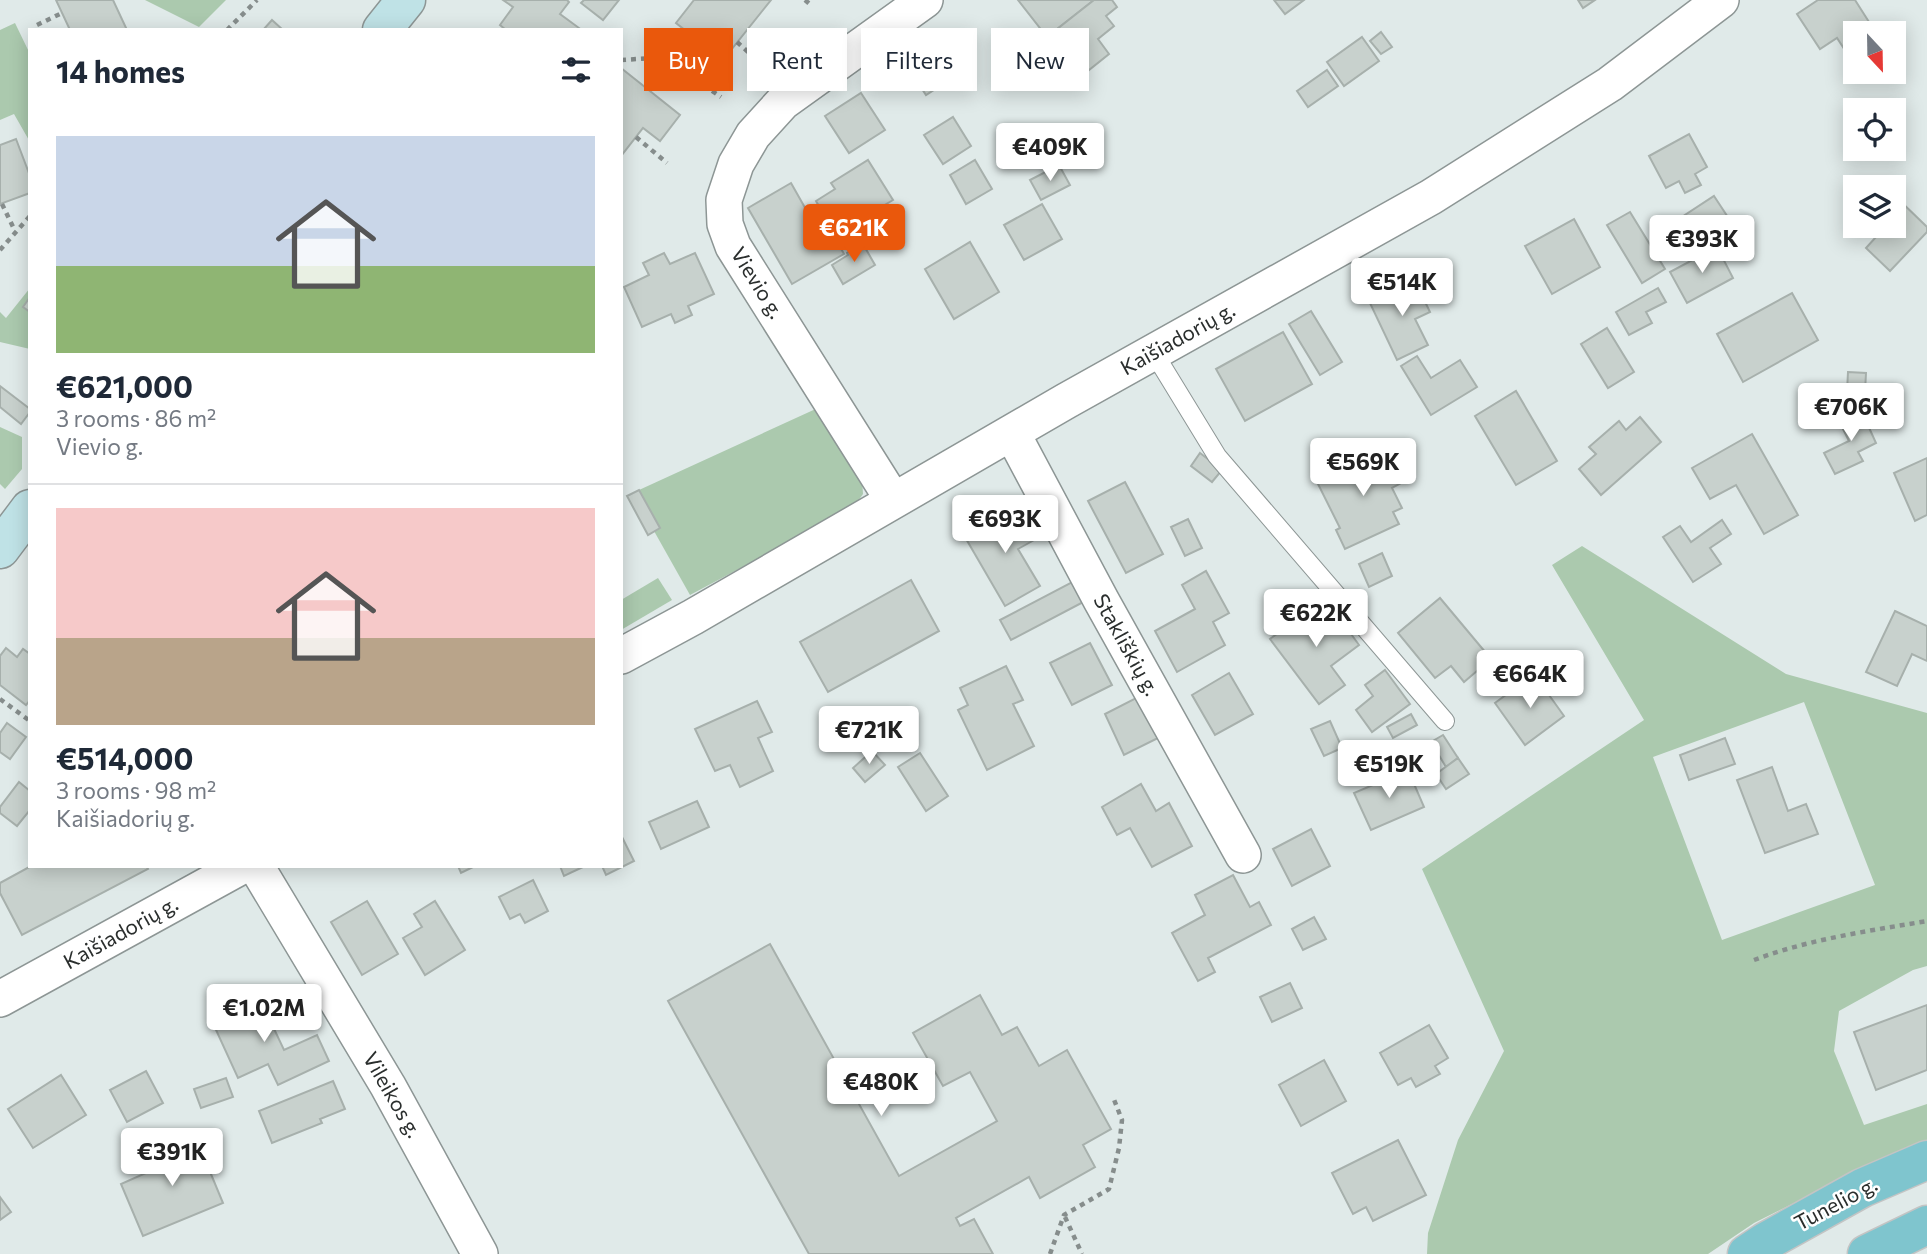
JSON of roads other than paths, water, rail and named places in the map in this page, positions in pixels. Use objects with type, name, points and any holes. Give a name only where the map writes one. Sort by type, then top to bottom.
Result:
[{"type":"main road","name":"Tunelio g.","points":[[1760,1250],[1862,1188],[1927,1160]]},
{"type":"main road","points":[[1878,1251],[1927,1226]]},
{"type":"street","points":[[384,28],[406,0]]},
{"type":"street","name":"Vievio g.","points":[[893,500],[733,246],[725,224],[724,200],[742,154],[754,135],[783,102],[925,0]]},
{"type":"street","name":"Kaišiadorių g.","points":[[623,655],[1430,197],[1610,84],[1721,0]]},
{"type":"street","name":"Stakliškių g.","points":[[1012,433],[1101,600],[1243,855]]},
{"type":"street","points":[[0,549],[28,512]]},
{"type":"street","name":"Kaišiadorių g.","points":[[0,999],[238,868]]},
{"type":"street","name":"Vileikos g.","points":[[257,868],[388,1086],[480,1254]]},
{"type":"lane","points":[[1154,353],[1217,456],[1446,721]]}]
